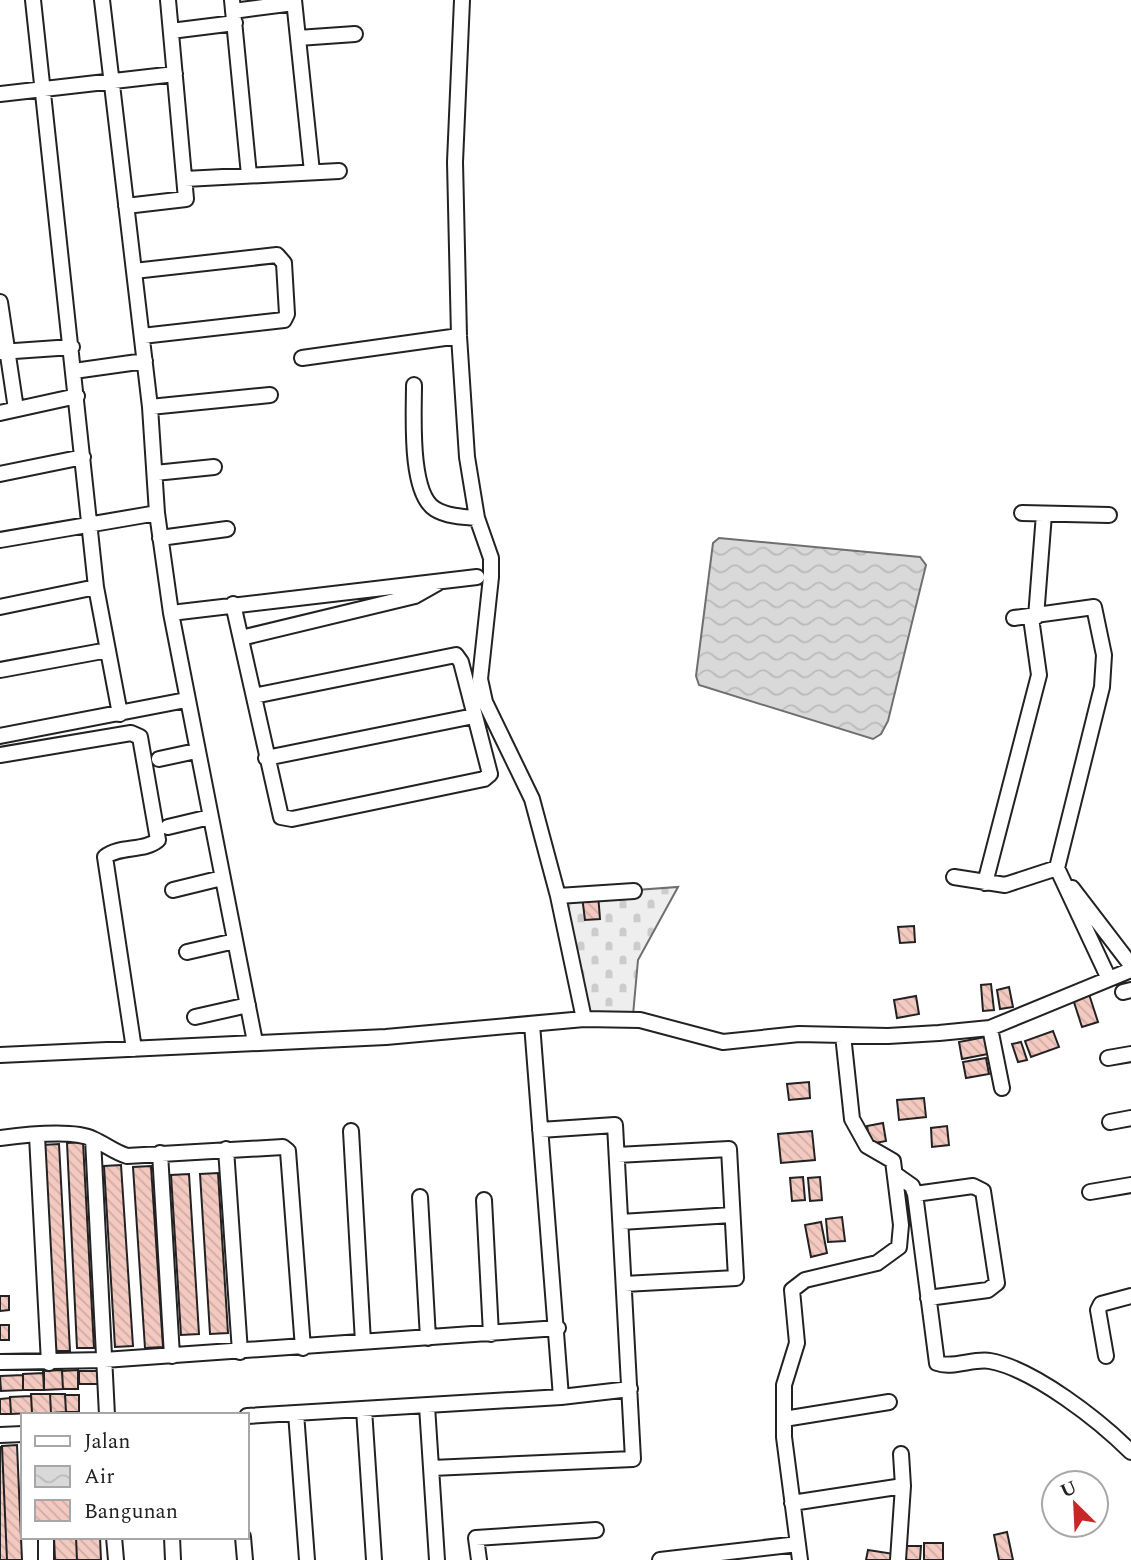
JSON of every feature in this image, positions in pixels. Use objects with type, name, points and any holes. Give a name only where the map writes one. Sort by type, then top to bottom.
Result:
[{"type":"street","points":[[33,0],[72,347],[88,524],[96,587],[120,714]]},
{"type":"street","points":[[102,0],[150,407],[157,513],[171,613],[255,1042]]},
{"type":"street","points":[[126,205],[186,200],[168,0]]},
{"type":"street","points":[[462,0],[455,162],[459,336],[467,457],[477,518],[491,558],[480,679],[485,702],[532,799],[558,896],[584,1019]]},
{"type":"street","points":[[171,31],[233,11],[294,1],[312,172]]},
{"type":"street","points":[[233,11],[249,176]]},
{"type":"street","points":[[298,38],[355,34]]},
{"type":"street","points":[[0,94],[176,74]]},
{"type":"street","points":[[185,179],[339,171]]},
{"type":"street","points":[[134,271],[272,256],[280,256],[284,263],[287,314],[284,320],[142,336]]},
{"type":"street","points":[[0,302],[3,352],[16,409]]},
{"type":"street","points":[[302,358],[459,336]]},
{"type":"street","points":[[3,352],[72,347]]},
{"type":"street","points":[[74,371],[145,361]]},
{"type":"street","points":[[414,385],[416,456],[426,501],[436,510],[477,518]]},
{"type":"street","points":[[150,407],[270,395]]},
{"type":"street","points":[[0,413],[77,396]]},
{"type":"street","points":[[0,474],[83,457]]},
{"type":"street","points":[[155,473],[214,467]]},
{"type":"street","points":[[0,540],[157,513]]},
{"type":"street","points":[[1022,513],[1109,515]]},
{"type":"street","points":[[985,883],[1039,676],[1034,618],[1044,514]]},
{"type":"street","points":[[160,538],[227,529]]},
{"type":"street","points":[[171,613],[477,577]]},
{"type":"street","points":[[241,638],[415,596],[442,581]]},
{"type":"street","points":[[0,607],[96,587]]},
{"type":"street","points":[[233,604],[281,817],[292,819],[484,779],[490,774],[491,768],[474,716],[461,662],[456,655],[254,696]]},
{"type":"street","points":[[1014,618],[1034,618],[1094,607],[1104,655],[1102,687],[1057,868],[1108,979]]},
{"type":"street","points":[[0,670],[108,650]]},
{"type":"street","points":[[0,736],[186,700]]},
{"type":"street","points":[[266,758],[474,716]]},
{"type":"street","points":[[0,755],[131,733],[140,737],[158,840],[152,845],[112,852],[105,857],[134,1049]]},
{"type":"street","points":[[159,759],[196,751]]},
{"type":"street","points":[[168,827],[210,817]]},
{"type":"street","points":[[954,877],[1005,885],[1057,868]]},
{"type":"street","points":[[1057,868],[1131,965]]},
{"type":"street","points":[[173,890],[222,878]]},
{"type":"street","points":[[558,896],[634,891]]},
{"type":"street","points":[[187,952],[235,941]]},
{"type":"street","points":[[0,1055],[386,1037],[584,1019],[640,1020],[723,1041],[799,1034],[888,1036],[990,1028],[1131,970]]},
{"type":"street","points":[[195,1017],[248,1005]]},
{"type":"street","points":[[532,1024],[558,1328],[561,1397]]},
{"type":"street","points":[[990,1028],[1002,1088]]},
{"type":"street","points":[[800,1560],[783,1419],[784,1385],[797,1343],[792,1290],[805,1280],[860,1269],[895,1252],[902,1240],[893,1161],[867,1146],[852,1119],[843,1035]]},
{"type":"street","points":[[1108,1058],[1131,1054]]},
{"type":"street","points":[[1110,1122],[1131,1118]]},
{"type":"street","points":[[432,1468],[633,1459],[615,1125],[540,1129]]},
{"type":"street","points":[[351,1131],[363,1342]]},
{"type":"street","points":[[0,1138],[75,1134],[93,1139],[127,1156],[275,1145],[288,1152],[303,1348]]},
{"type":"street","points":[[37,1136],[49,1363]]},
{"type":"street","points":[[93,1139],[107,1413]]},
{"type":"street","points":[[226,1149],[240,1352]]},
{"type":"street","points":[[617,1155],[729,1149],[736,1278],[624,1284]]},
{"type":"street","points":[[160,1153],[173,1356]]},
{"type":"street","points":[[895,1174],[912,1186],[915,1194],[935,1359],[939,1365],[986,1360],[1006,1366],[1082,1407],[1131,1452]]},
{"type":"street","points":[[1090,1192],[1131,1185]]},
{"type":"street","points":[[915,1194],[973,1186],[983,1191],[997,1283],[988,1290],[928,1298]]},
{"type":"street","points":[[420,1197],[428,1338]]},
{"type":"street","points":[[484,1200],[491,1334]]},
{"type":"street","points":[[621,1222],[732,1215]]},
{"type":"street","points":[[1106,1356],[1098,1310],[1101,1304],[1131,1296]]},
{"type":"street","points":[[0,1362],[49,1363],[240,1352],[558,1328]]},
{"type":"street","points":[[248,1416],[561,1397],[630,1389]]},
{"type":"street","points":[[783,1419],[889,1402]]},
{"type":"street","points":[[427,1406],[438,1560]]},
{"type":"street","points":[[364,1409],[374,1560]]},
{"type":"street","points":[[296,1413],[307,1560]]},
{"type":"street","points":[[0,1435],[21,1434]]},
{"type":"street","points":[[898,1560],[903,1486],[901,1454]]},
{"type":"street","points":[[792,1503],[903,1486]]},
{"type":"street","points":[[478,1560],[477,1538],[596,1530]]},
{"type":"street","points":[[46,1539],[46,1560]]},
{"type":"street","points":[[114,1539],[116,1560]]},
{"type":"street","points":[[172,1539],[173,1560]]},
{"type":"street","points":[[243,1539],[244,1560]]},
{"type":"street","points":[[660,1560],[798,1544]]},
{"type":"green space","points":[[678,887],[638,960],[633,1015],[580,1017],[554,896]]},
{"type":"water","points":[[719,538],[920,557],[926,565],[888,721],[881,734],[873,739],[699,685],[696,676],[713,543]]},
{"type":"building","points":[[598,894],[600,919],[585,920],[582,896]]},
{"type":"building","points":[[914,926],[915,942],[900,943],[898,927]]},
{"type":"building","points":[[991,984],[994,1010],[983,1011],[981,985]]},
{"type":"building","points":[[1009,987],[1013,1007],[1000,1009],[997,990]]},
{"type":"building","points":[[1088,991],[1098,1022],[1082,1027],[1072,996]]},
{"type":"building","points":[[916,996],[919,1014],[897,1018],[894,1000]]},
{"type":"building","points":[[1053,1031],[1059,1047],[1031,1057],[1025,1041]]},
{"type":"building","points":[[985,1037],[988,1054],[962,1059],[959,1042]]},
{"type":"building","points":[[1021,1042],[1027,1060],[1018,1062],[1012,1044]]},
{"type":"building","points":[[986,1058],[989,1074],[966,1078],[963,1062]]},
{"type":"building","points":[[809,1082],[810,1098],[789,1100],[787,1084]]},
{"type":"building","points":[[924,1098],[926,1117],[899,1120],[897,1100]]},
{"type":"building","points":[[883,1123],[886,1141],[870,1144],[867,1126]]},
{"type":"building","points":[[947,1126],[949,1145],[932,1147],[931,1128]]},
{"type":"building","points":[[812,1131],[815,1160],[781,1163],[778,1134]]},
{"type":"building","points":[[83,1142],[94,1348],[77,1348],[67,1143]]},
{"type":"building","points":[[59,1144],[70,1351],[53,1351],[42,1145]]},
{"type":"building","points":[[121,1165],[133,1346],[115,1347],[104,1166]]},
{"type":"building","points":[[151,1166],[163,1347],[145,1348],[133,1167]]},
{"type":"building","points":[[218,1173],[228,1333],[210,1334],[200,1174]]},
{"type":"building","points":[[189,1174],[199,1334],[181,1335],[171,1175]]},
{"type":"building","points":[[803,1177],[805,1200],[792,1201],[790,1178]]},
{"type":"building","points":[[820,1177],[822,1200],[810,1201],[808,1178]]},
{"type":"building","points":[[842,1217],[845,1241],[828,1242],[826,1219]]},
{"type":"building","points":[[821,1222],[827,1253],[811,1257],[805,1225]]},
{"type":"building","points":[[0,1296],[9,1296],[9,1310],[0,1311]]},
{"type":"building","points":[[0,1325],[9,1325],[9,1340],[0,1340]]},
{"type":"building","points":[[62,1370],[63,1389],[44,1390],[43,1371]]},
{"type":"building","points":[[78,1370],[78,1389],[63,1389],[62,1371]]},
{"type":"building","points":[[79,1371],[98,1371],[99,1384],[79,1384]]},
{"type":"building","points":[[44,1373],[44,1390],[23,1390],[23,1374]]},
{"type":"building","points":[[23,1375],[23,1390],[1,1391],[0,1376]]},
{"type":"building","points":[[31,1394],[50,1394],[51,1413],[32,1413]]},
{"type":"building","points":[[50,1394],[65,1394],[66,1412],[51,1413]]},
{"type":"building","points":[[65,1395],[79,1395],[79,1412],[66,1412]]},
{"type":"building","points":[[31,1396],[32,1413],[11,1414],[10,1397]]},
{"type":"building","points":[[10,1398],[11,1414],[0,1414],[0,1399]]},
{"type":"building","points":[[17,1445],[22,1560],[7,1560],[2,1446]]},
{"type":"building","points":[[2,1447],[7,1560],[0,1560]]},
{"type":"building","points":[[1007,1532],[1013,1560],[999,1560],[994,1535]]},
{"type":"building","points":[[54,1539],[76,1539],[77,1560],[55,1560]]},
{"type":"building","points":[[76,1539],[100,1539],[101,1560],[77,1560]]},
{"type":"building","points":[[924,1543],[943,1543],[943,1560],[924,1560]]},
{"type":"building","points":[[901,1546],[921,1546],[920,1560],[901,1560]]},
{"type":"building","points":[[868,1550],[894,1554],[893,1560],[866,1560]]}]
